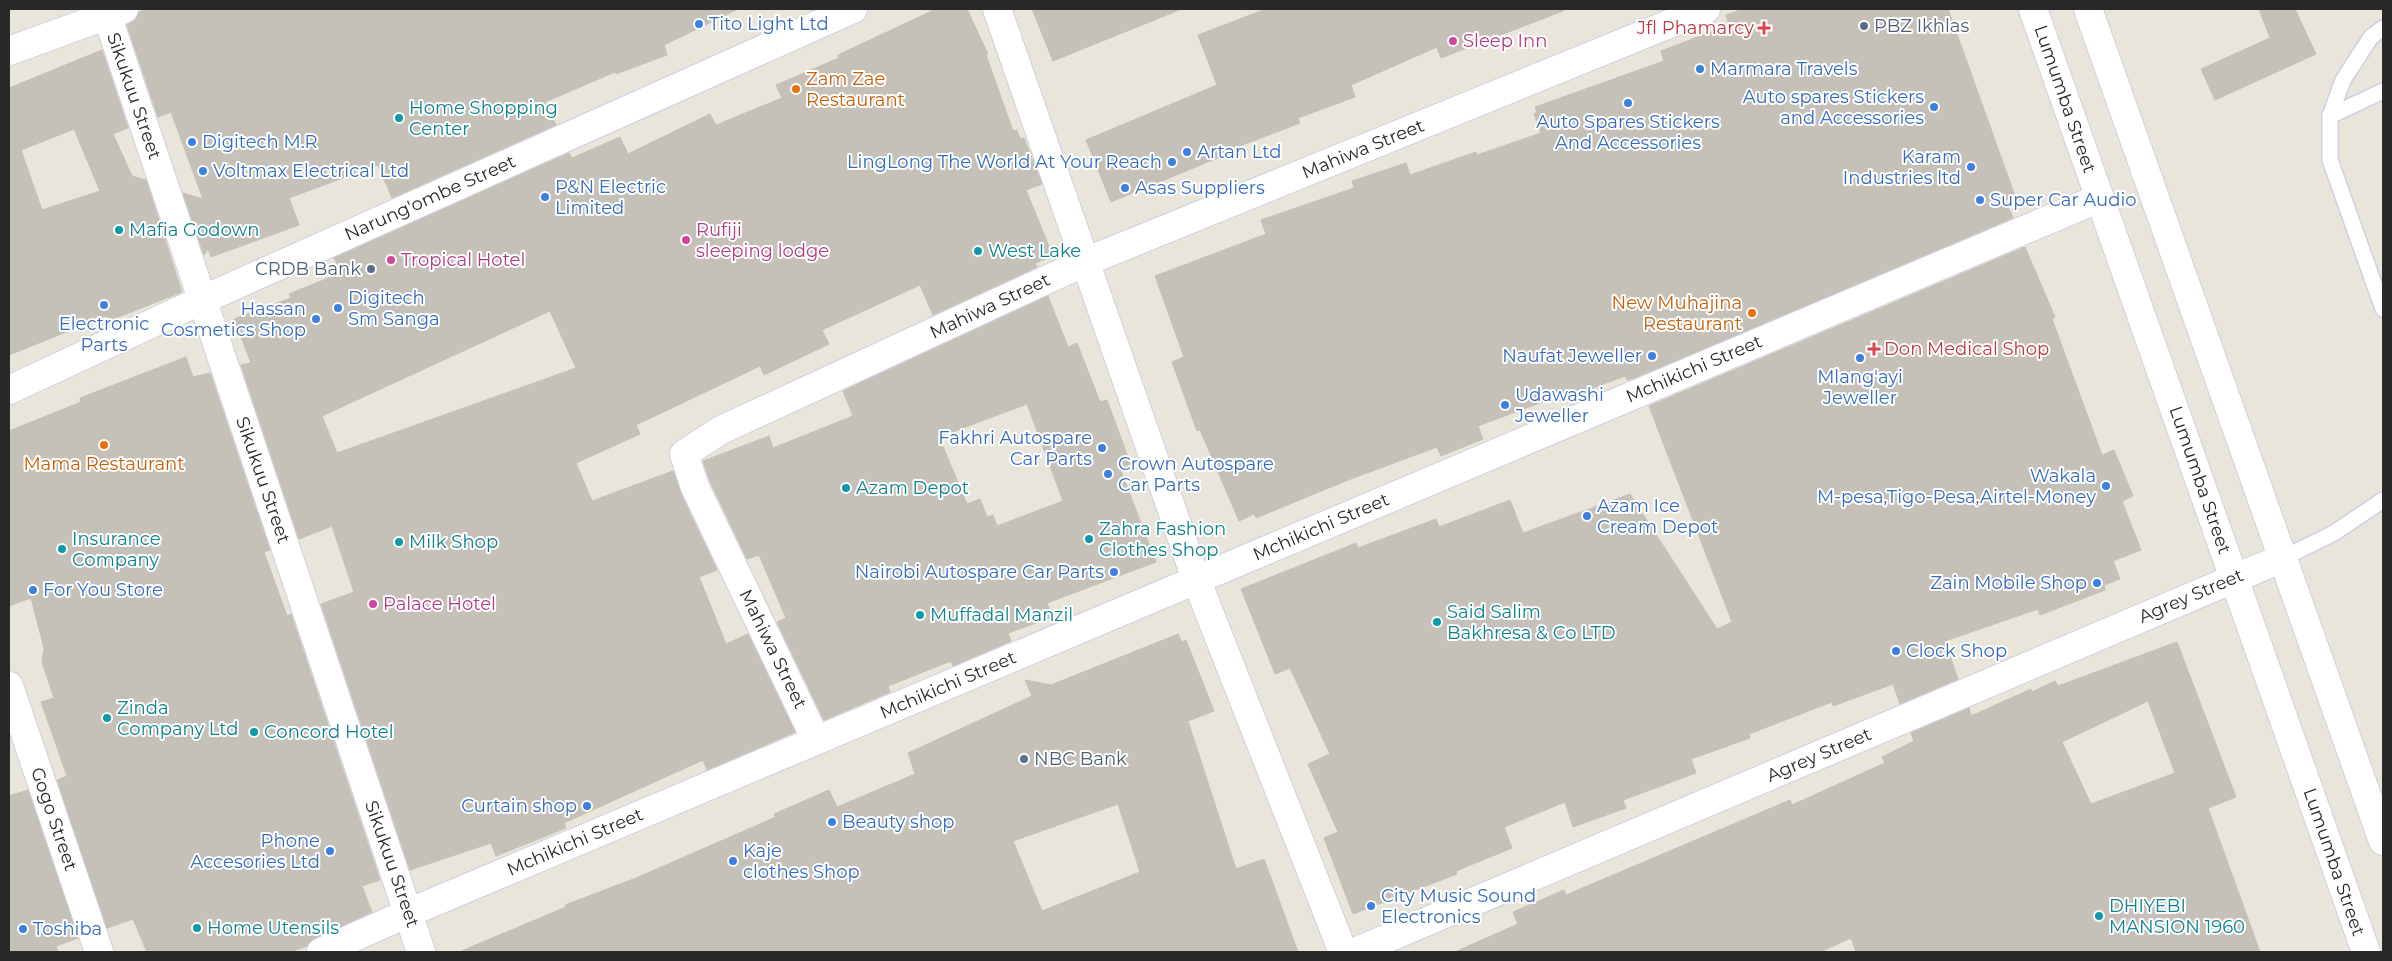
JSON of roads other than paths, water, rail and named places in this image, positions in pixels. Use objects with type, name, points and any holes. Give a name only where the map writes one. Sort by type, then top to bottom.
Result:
[{"type":"street","name":"Narung'ombe Street","points":[[9,390],[202,300],[853,9]]},
{"type":"street","points":[[997,9],[1196,580],[1343,952]]},
{"type":"street","name":"Mahiwa Street","points":[[816,740],[695,487],[684,454],[721,430],[1085,262],[1706,9]]},
{"type":"street","name":"Lumumba Street","points":[[2033,9],[2366,952]]},
{"type":"street","points":[[2088,9],[2383,841]]},
{"type":"street","name":"Sikukuu Street","points":[[112,11],[202,300],[421,952]]},
{"type":"street","points":[[9,51],[112,11]]},
{"type":"street","name":"Mchikichi Street","points":[[322,952],[408,913],[2100,198]]},
{"type":"street","name":"Agrey Street","points":[[1355,952],[2283,558]]},
{"type":"street","name":"Gogo Street","points":[[9,686],[99,952]]},
{"type":"lane","points":[[2383,28],[2372,37],[2343,80],[2330,116],[2330,160],[2383,309]]},
{"type":"lane","points":[[2330,116],[2383,91]]},
{"type":"lane","points":[[2283,558],[2334,533],[2383,500]]},
{"type":"place","name":"Tito Light Ltd","points":[[699,24]]},
{"type":"place","name":"PBZ Ikhlas","points":[[1864,26]]},
{"type":"place","name":"Jfl Phamarcy","points":[[1764,28]]},
{"type":"place","name":"Sleep Inn","points":[[1453,41]]},
{"type":"place","name":"Marmara Travels","points":[[1700,69]]},
{"type":"place","name":"Zam Zae Restaurant","points":[[796,89]]},
{"type":"place","name":"Auto Spares Stickers And Accessories","points":[[1628,103]]},
{"type":"place","name":"Auto spares Stickers and Accessories","points":[[1934,107]]},
{"type":"place","name":"Home Shopping Center","points":[[399,118]]},
{"type":"place","name":"Digitech M.R","points":[[192,142]]},
{"type":"place","name":"Artan Ltd","points":[[1187,152]]},
{"type":"place","name":"LingLong The World At Your Reach","points":[[1172,162]]},
{"type":"place","name":"Karam Industries ltd","points":[[1971,167]]},
{"type":"place","name":"Voltmax Electrical Ltd","points":[[203,171]]},
{"type":"place","name":"Asas Suppliers","points":[[1125,188]]},
{"type":"place","name":"P&N Electric Limited","points":[[545,197]]},
{"type":"place","name":"Super Car Audio","points":[[1980,200]]},
{"type":"place","name":"Mafia Godown","points":[[119,230]]},
{"type":"place","name":"Rufiji sleeping lodge","points":[[686,240]]},
{"type":"place","name":"West Lake","points":[[978,251]]},
{"type":"place","name":"Tropical Hotel","points":[[391,260]]},
{"type":"place","name":"CRDB Bank","points":[[371,269]]},
{"type":"place","name":"Electronic Parts","points":[[104,305]]},
{"type":"place","name":"Digitech Sm Sanga","points":[[338,308]]},
{"type":"place","name":"New Muhajina Restaurant","points":[[1752,313]]},
{"type":"place","name":"Hassan Cosmetics Shop","points":[[316,319]]},
{"type":"place","name":"Don Medical Shop","points":[[1874,349]]},
{"type":"place","name":"Naufat Jeweller","points":[[1652,356]]},
{"type":"place","name":"Mlang'ayi Jeweller","points":[[1860,358]]},
{"type":"place","name":"Udawashi Jeweller","points":[[1505,405]]},
{"type":"place","name":"Mama Restaurant","points":[[104,445]]},
{"type":"place","name":"Fakhri Autospare Car Parts","points":[[1102,448]]},
{"type":"place","name":"Crown Autospare Car Parts","points":[[1108,474]]},
{"type":"place","name":"Wakala M-pesa,Tigo-Pesa,Airtel-Money","points":[[2106,486]]},
{"type":"place","name":"Azam Depot","points":[[846,488]]},
{"type":"place","name":"Azam Ice Cream Depot","points":[[1587,516]]},
{"type":"place","name":"Zahra Fashion Clothes Shop","points":[[1089,539]]},
{"type":"place","name":"Milk Shop","points":[[399,542]]},
{"type":"place","name":"Insurance Company","points":[[62,549]]},
{"type":"place","name":"Nairobi Autospare Car Parts","points":[[1114,572]]},
{"type":"place","name":"Zain Mobile Shop","points":[[2097,583]]},
{"type":"place","name":"For You Store","points":[[33,590]]},
{"type":"place","name":"Palace Hotel","points":[[373,604]]},
{"type":"place","name":"Muffadal Manzil","points":[[920,615]]},
{"type":"place","name":"Said Salim Bakhresa & Co LTD","points":[[1437,622]]},
{"type":"place","name":"Clock Shop","points":[[1896,651]]},
{"type":"place","name":"Zinda Company Ltd","points":[[107,718]]},
{"type":"place","name":"Concord Hotel","points":[[254,732]]},
{"type":"place","name":"NBC Bank","points":[[1024,759]]},
{"type":"place","name":"Curtain shop","points":[[587,806]]},
{"type":"place","name":"Beauty shop","points":[[832,822]]},
{"type":"place","name":"Phone Accesories Ltd","points":[[330,851]]},
{"type":"place","name":"Kaje clothes Shop","points":[[733,861]]},
{"type":"place","name":"City Music Sound Electronics","points":[[1371,906]]},
{"type":"place","name":"DHIYEBI MANSION 1960","points":[[2099,916]]},
{"type":"place","name":"Home Utensils","points":[[197,928]]},
{"type":"place","name":"Toshiba","points":[[23,929]]}]
